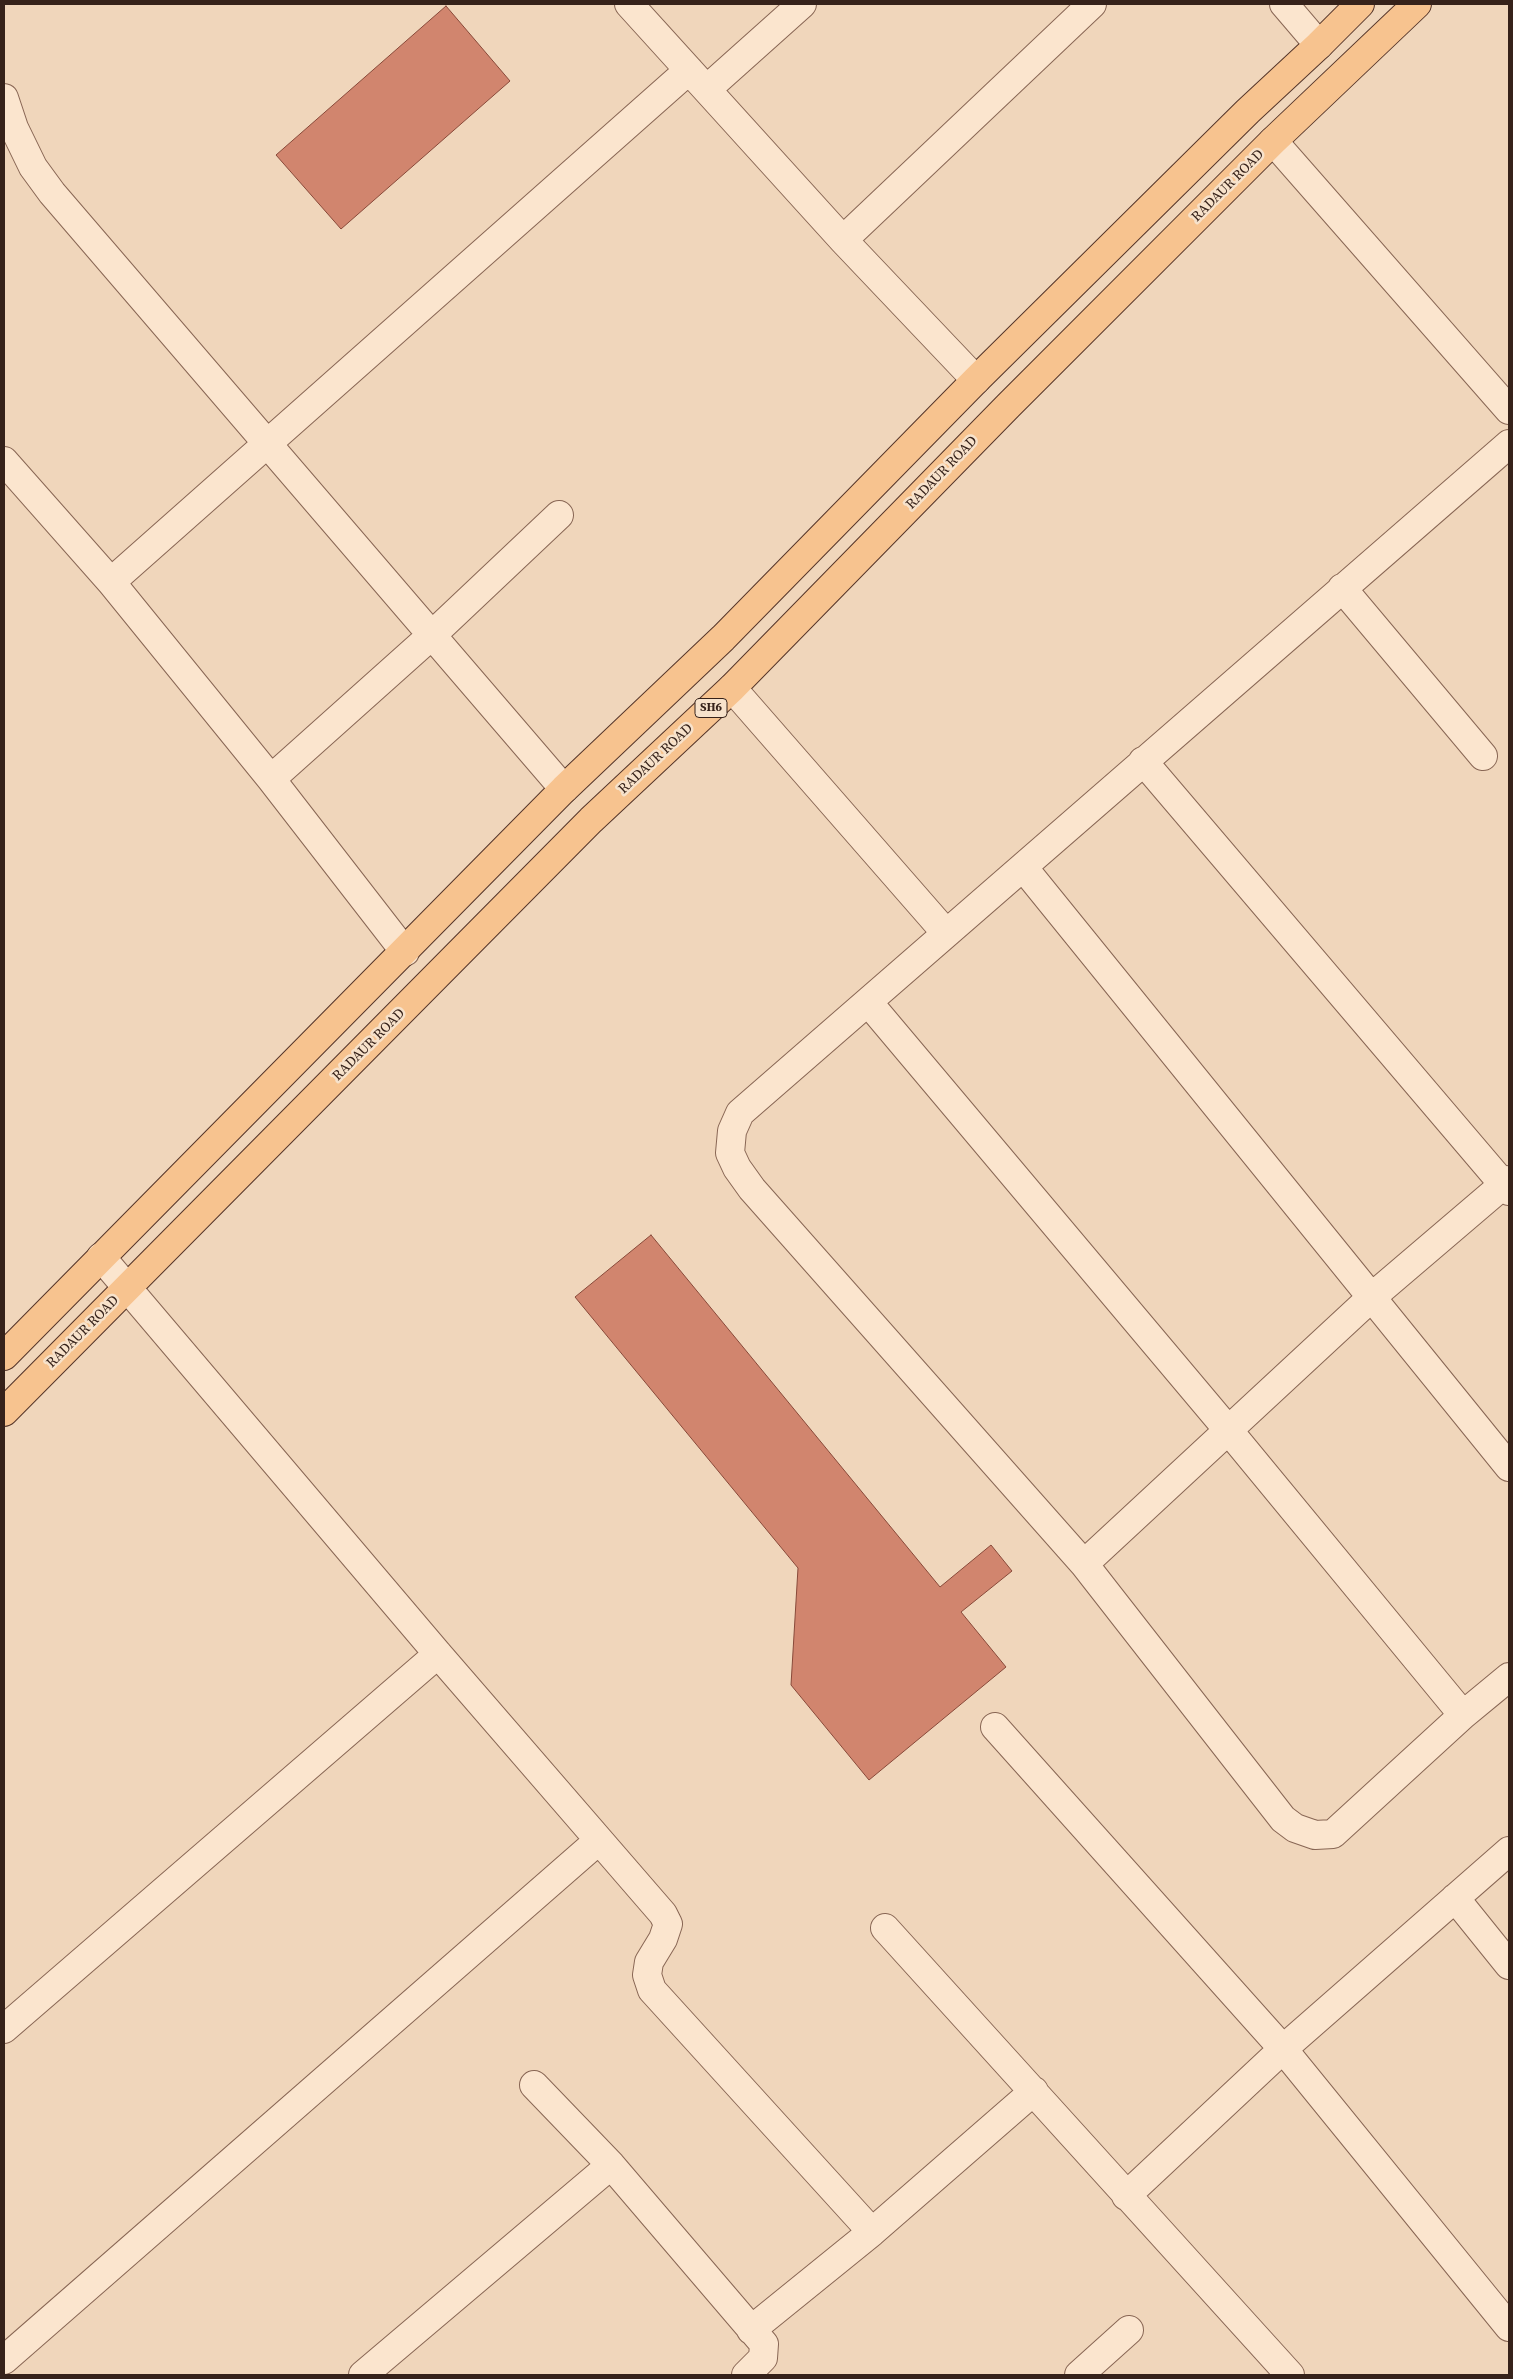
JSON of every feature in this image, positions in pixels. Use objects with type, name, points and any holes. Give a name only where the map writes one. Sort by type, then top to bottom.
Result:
[{"type":"main road","points":[[4,1356],[336,1018],[405,952],[564,790],[723,638],[976,380],[1248,111],[1360,4]]},
{"type":"main road","name":"RADAUR ROAD","points":[[4,1412],[591,820],[732,688],[1008,406],[1273,141],[1417,4]]},
{"type":"street","points":[[629,4],[843,240],[976,380]]},
{"type":"street","points":[[111,582],[268,443],[698,80],[802,4]]},
{"type":"street","points":[[843,240],[1092,4]]},
{"type":"street","points":[[1284,4],[1319,45]]},
{"type":"street","points":[[4,98],[14,128],[33,167],[52,192],[564,790]]},
{"type":"street","points":[[1273,141],[1509,410]]},
{"type":"street","points":[[1509,444],[740,1113],[732,1131],[730,1153],[737,1168],[752,1189],[1084,1564],[1283,1818],[1295,1828],[1315,1835],[1333,1834],[1463,1715],[1509,1677]]},
{"type":"street","points":[[4,461],[111,582],[271,779],[405,952]]},
{"type":"street","points":[[271,779],[432,635],[559,515]]},
{"type":"street","points":[[1342,588],[1483,756]]},
{"type":"street","points":[[732,688],[946,933]]},
{"type":"street","points":[[1084,1564],[1373,1296],[1508,1186],[1144,760]]},
{"type":"street","points":[[1023,867],[1373,1296],[1509,1467]]},
{"type":"street","points":[[868,1002],[1229,1431],[1463,1715]]},
{"type":"street","points":[[102,1257],[438,1654],[598,1841],[664,1914],[668,1924],[649,1962],[647,1975],[652,1990],[872,2232]]},
{"type":"street","points":[[4,2028],[438,1654]]},
{"type":"street","points":[[995,1727],[1283,2050],[1509,2327]]},
{"type":"street","points":[[4,2360],[598,1841]]},
{"type":"street","points":[[1126,2196],[1283,2050],[1509,1851]]},
{"type":"street","points":[[1455,1898],[1509,1965]]},
{"type":"street","points":[[885,1928],[1290,2375]]},
{"type":"street","points":[[534,2085],[611,2165],[764,2344],[763,2358],[746,2375]]},
{"type":"street","points":[[751,2330],[872,2232],[1034,2091]]},
{"type":"street","points":[[363,2375],[611,2165]]},
{"type":"street","points":[[1079,2375],[1129,2330]]},
{"type":"building","points":[[446,6],[510,81],[341,229],[276,155]]},
{"type":"building","points":[[651,1235],[940,1587],[991,1545],[1012,1571],[961,1612],[1006,1667],[869,1780],[791,1685],[798,1568],[575,1297]]}]
